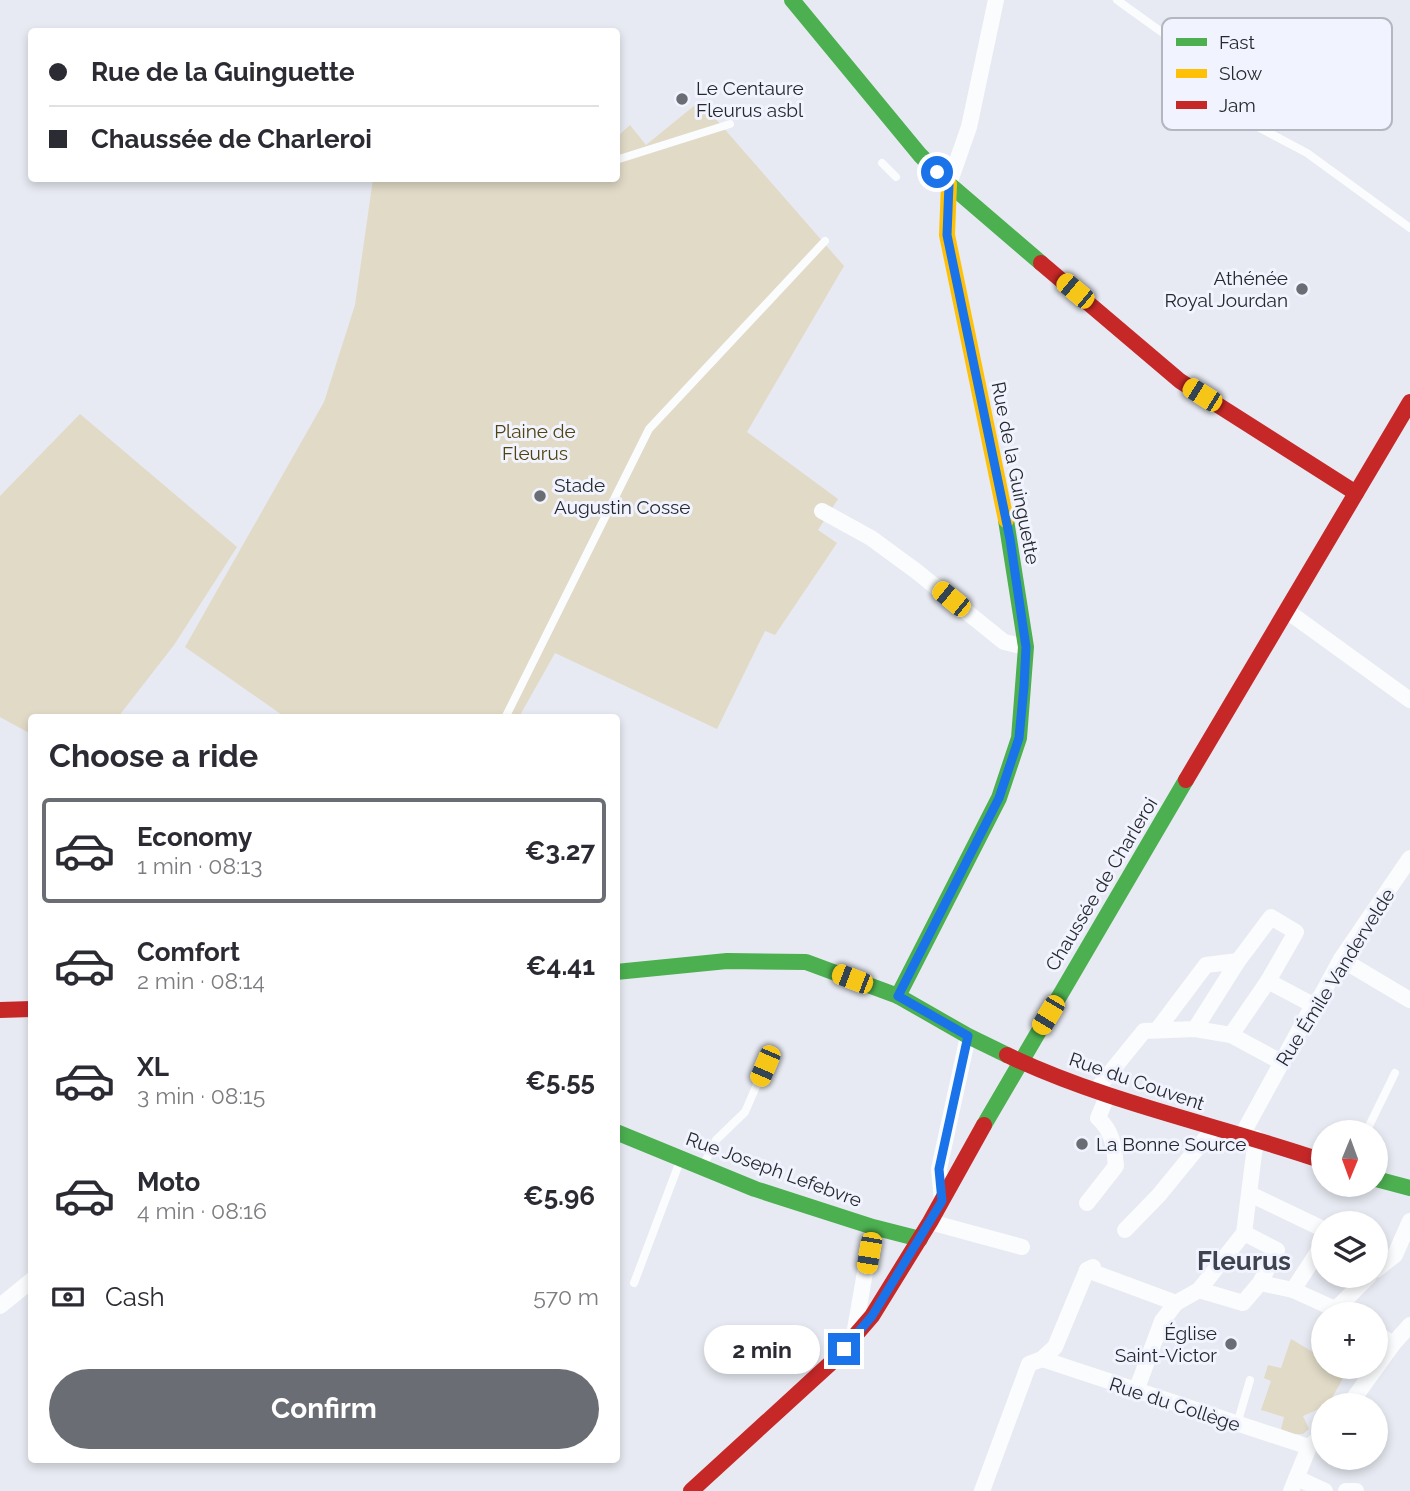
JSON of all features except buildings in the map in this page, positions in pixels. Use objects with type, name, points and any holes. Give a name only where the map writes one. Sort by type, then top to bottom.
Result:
[{"type":"main road","points":[[792,0],[920,155],[949,184],[1180,381],[1356,493]]},
{"type":"main road","name":"Rue de la Guinguette","points":[[898,996],[999,798],[1019,738],[1026,647],[1010,539],[947,235],[949,184]]},
{"type":"main road","name":"Chaussée de Charleroi","points":[[691,1491],[833,1361],[872,1316],[920,1239],[1020,1061],[1410,402]]},
{"type":"main road","name":"Rue du Couvent","points":[[620,972],[727,961],[806,962],[898,996],[968,1036],[1020,1061],[1213,1129],[1249,1137],[1311,1157]]},
{"type":"main road","points":[[0,1010],[28,1009]]},
{"type":"main road","name":"Rue Joseph Lefebvre","points":[[620,1134],[755,1189],[873,1227],[920,1239]]},
{"type":"main road","points":[[1388,1182],[1410,1188]]},
{"type":"street","points":[[949,184],[969,127],[996,0]]},
{"type":"street","points":[[822,511],[870,538],[916,571],[1004,642],[1026,647]]},
{"type":"street","points":[[1287,611],[1410,700]]},
{"type":"street","name":"Rue Émile Vandervelde","points":[[1249,1137],[1281,1062],[1312,1005],[1321,996],[1341,959],[1410,858]]},
{"type":"street","points":[[1195,1029],[1238,961],[1271,917],[1296,932],[1268,981],[1231,1035]]},
{"type":"street","points":[[1341,959],[1410,1000]]},
{"type":"street","points":[[1157,1030],[1206,965],[1238,961]]},
{"type":"street","points":[[1268,981],[1312,1005]]},
{"type":"street","points":[[1087,1203],[1116,1166],[1114,1143],[1109,1128],[1098,1118],[1102,1092],[1144,1031],[1195,1029],[1231,1035],[1281,1062]]},
{"type":"street","points":[[942,1201],[939,1169],[968,1036]]},
{"type":"street","points":[[1125,1230],[1159,1195],[1213,1129]]},
{"type":"street","points":[[1136,1391],[1162,1321],[1176,1303],[1199,1290],[1244,1233],[1250,1194],[1249,1137]]},
{"type":"street","points":[[1250,1194],[1311,1222]]},
{"type":"street","points":[[1388,1259],[1395,1255],[1410,1221]]},
{"type":"street","points":[[930,1222],[1022,1247]]},
{"type":"street","points":[[854,1338],[873,1227]]},
{"type":"street","points":[[1199,1290],[1244,1303],[1260,1283],[1277,1250],[1244,1233]]},
{"type":"street","points":[[1293,1290],[1311,1262]]},
{"type":"street","points":[[982,1491],[1029,1364],[1042,1359],[1055,1347],[1090,1268],[1176,1303]]},
{"type":"street","points":[[0,1306],[28,1283]]},
{"type":"street","points":[[1260,1283],[1293,1290],[1321,1302]]},
{"type":"street","points":[[1349,1302],[1360,1288]]},
{"type":"street","points":[[1358,1393],[1410,1325]]},
{"type":"street","points":[[1388,1341],[1393,1344]]},
{"type":"street","name":"Rue du Collège","points":[[1042,1359],[1309,1447]]},
{"type":"street","points":[[1309,1447],[1294,1484],[1325,1491]]},
{"type":"street","points":[[1346,1491],[1356,1491]]},
{"type":"lane","points":[[1117,0],[1162,32]]},
{"type":"lane","points":[[620,159],[730,124]]},
{"type":"lane","points":[[1264,130],[1307,153],[1410,228]]},
{"type":"lane","points":[[882,163],[896,177]]},
{"type":"lane","points":[[507,714],[649,429],[825,241]]},
{"type":"lane","points":[[702,1168],[716,1140],[745,1112],[765,1066]]},
{"type":"lane","points":[[1372,1120],[1395,1073]]},
{"type":"lane","points":[[634,1283],[681,1158]]},
{"type":"lane","points":[[1237,1424],[1250,1380]]},
{"type":"green space","name":"Plaine de Fleurus","points":[[700,101],[844,266],[747,432],[838,499],[818,530],[837,543],[775,635],[765,631],[717,729],[555,653],[521,714],[281,714],[185,647],[324,402],[355,305],[373,182],[620,182],[620,134],[630,125],[646,145]]},
{"type":"green space","points":[[80,414],[237,547],[174,645],[120,714],[28,714],[28,732],[0,717],[0,496]]},
{"type":"green space","points":[[1291,1339],[1311,1351],[1311,1379],[1343,1379],[1335,1393],[1311,1393],[1311,1412],[1303,1416],[1309,1429],[1303,1434],[1293,1434],[1281,1429],[1284,1417],[1261,1410],[1271,1381],[1264,1378],[1268,1365],[1281,1368]]},
{"type":"traffic: fast","points":[[792,0],[920,155],[949,184],[1041,263]]},
{"type":"traffic: fast","points":[[898,996],[999,798],[1019,738],[1026,647],[1006,520]]},
{"type":"traffic: fast","points":[[984,1125],[1186,780]]},
{"type":"traffic: fast","points":[[620,972],[727,961],[806,962],[898,996],[1007,1055]]},
{"type":"traffic: fast","points":[[620,1134],[755,1189],[873,1227],[920,1239]]},
{"type":"traffic: fast","points":[[1388,1182],[1410,1188]]},
{"type":"traffic: slow","points":[[949,184],[947,235],[1006,520]]},
{"type":"traffic: jam","points":[[1041,263],[1180,381],[1356,493]]},
{"type":"traffic: jam","points":[[1186,780],[1410,402]]},
{"type":"traffic: jam","points":[[0,1010],[28,1009]]},
{"type":"traffic: jam","points":[[1007,1055],[1084,1087],[1311,1157]]},
{"type":"traffic: jam","points":[[691,1491],[833,1361],[872,1316],[930,1222],[984,1125]]},
{"type":"place","name":"Le Centaure Fleurus asbl","points":[[682,99]]},
{"type":"place","name":"Athénée Royal Jourdan","points":[[1302,289]]},
{"type":"place","name":"Stade Augustin Cosse","points":[[540,496]]},
{"type":"place","name":"La Bonne Source","points":[[1082,1144]]},
{"type":"place","name":"Église Saint-Victor","points":[[1231,1344]]},
{"type":"district","name":"Fleurus","points":[[1244,1261]]},
{"type":"route","points":[[844,1349],[872,1316],[942,1201],[939,1169],[968,1036],[898,996],[999,798],[1019,738],[1024,686],[1026,647],[1010,539],[947,235],[949,184],[937,172]]}]
